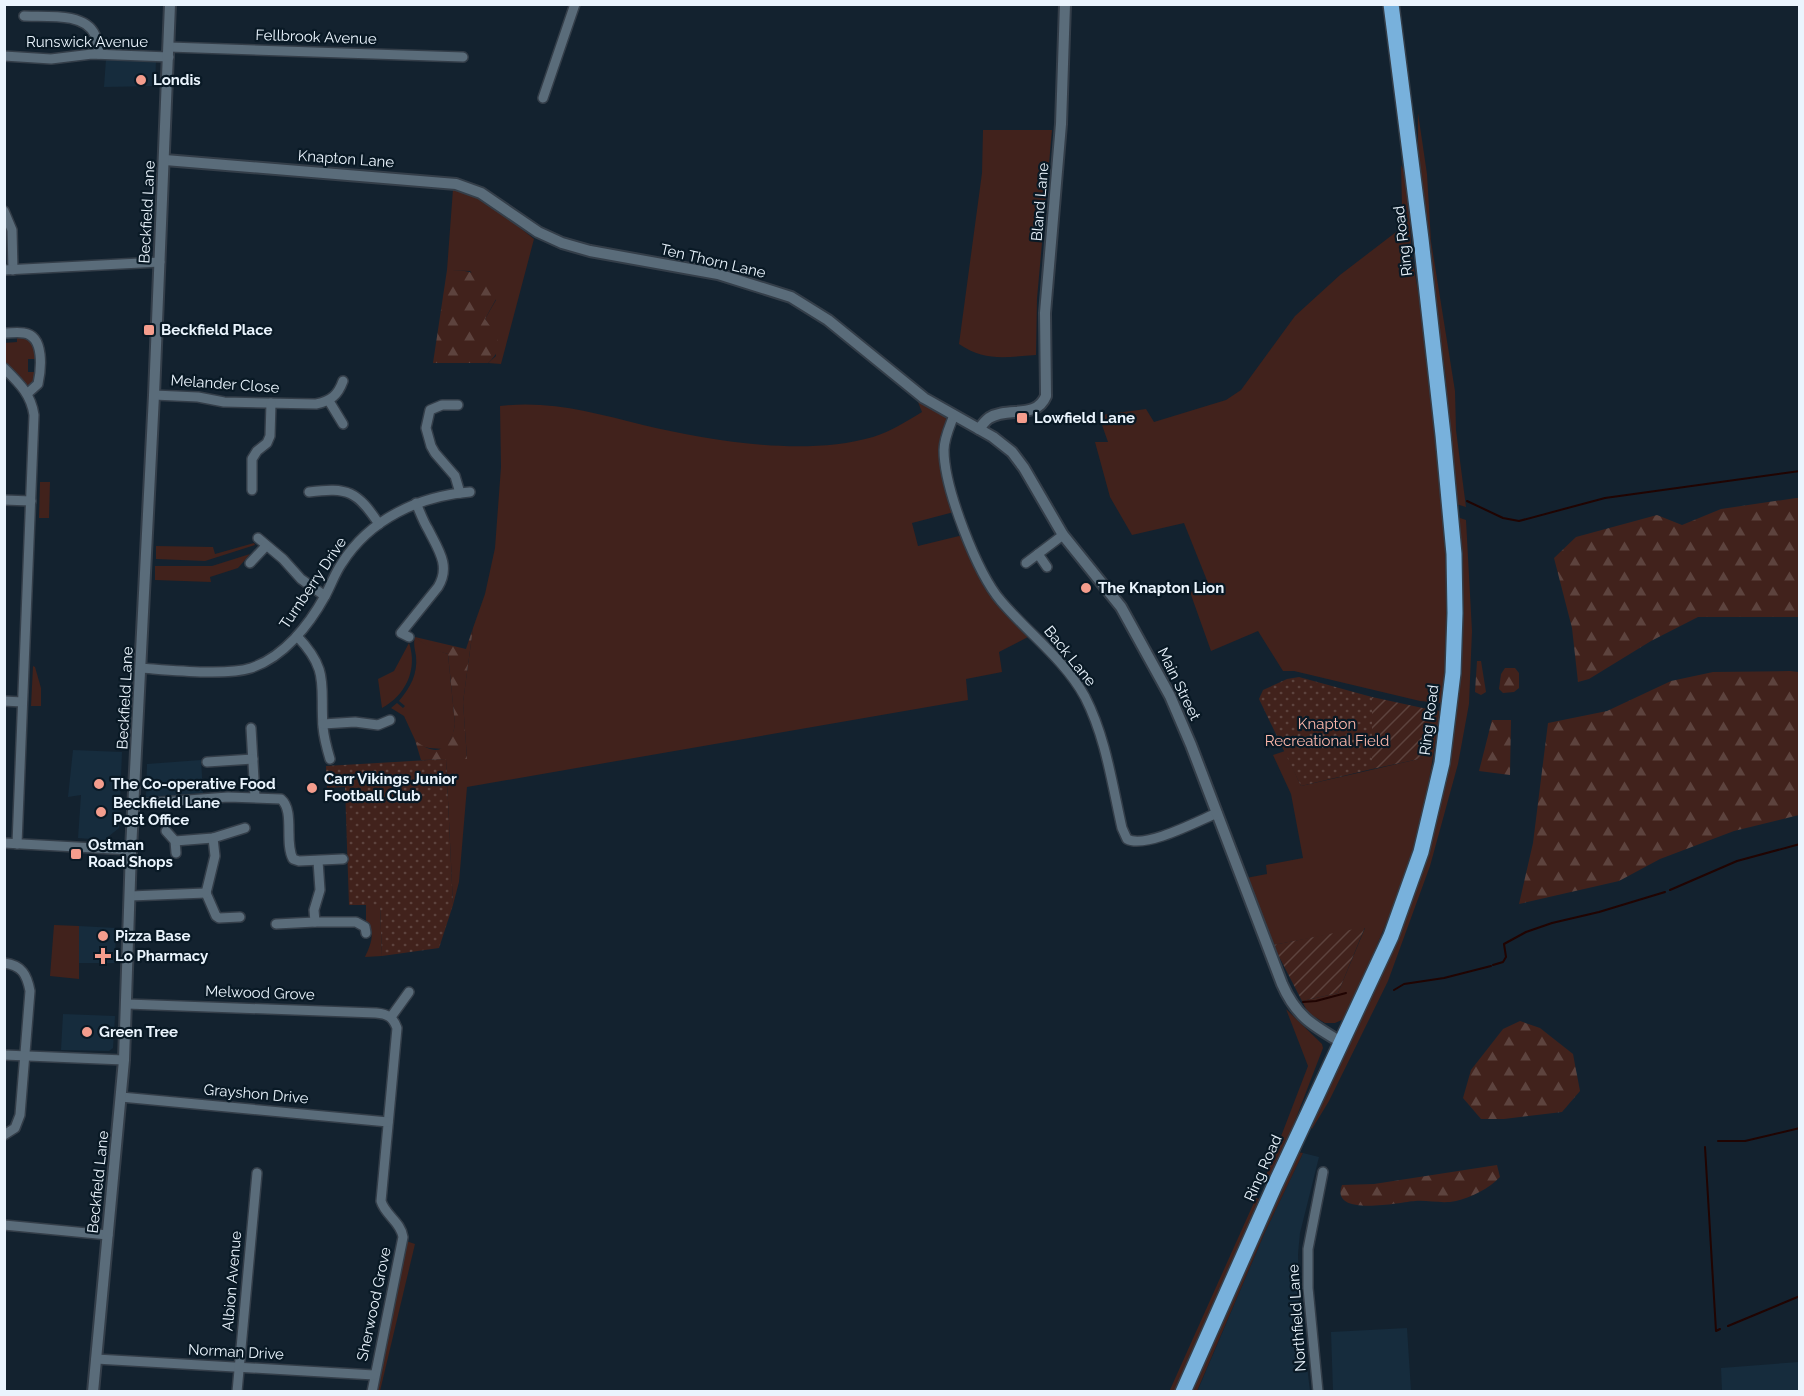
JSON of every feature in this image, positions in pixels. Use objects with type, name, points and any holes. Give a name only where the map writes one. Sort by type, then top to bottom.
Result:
[{"type":"highway","name":"Ring Road","points":[[1183,1392],[1274,1187],[1391,936],[1421,852],[1442,763],[1453,673],[1454,554],[1421,239],[1389,8]]},
{"type":"street","name":"Beckfield Lane","points":[[93,1392],[124,1060],[131,850],[165,160],[170,4]]},
{"type":"street","points":[[543,98],[575,4]]},
{"type":"street","name":"Bland Lane","points":[[979,429],[994,416],[1009,412],[1031,411],[1044,402],[1047,382],[1045,312],[1060,136],[1065,4]]},
{"type":"street","points":[[24,16],[82,22],[95,34],[99,54]]},
{"type":"street","name":"Runswick Avenue","points":[[4,56],[59,59],[99,54],[169,52]]},
{"type":"street","name":"Fellbrook Avenue","points":[[169,52],[463,57]]},
{"type":"street","name":"Knapton Lane","points":[[165,160],[456,184],[481,194],[516,218]]},
{"type":"street","points":[[4,211],[12,230],[9,270],[160,262]]},
{"type":"street","name":"Ten Thorn Lane","points":[[516,218],[538,232],[573,247],[718,274],[791,297],[828,320],[914,391]]},
{"type":"street","points":[[4,333],[25,333],[35,339],[39,345],[38,384],[28,393]]},
{"type":"street","points":[[4,368],[28,393],[33,415],[17,844]]},
{"type":"street","points":[[343,381],[336,396],[329,400],[343,424]]},
{"type":"street","name":"Main Street","points":[[914,391],[1003,445],[1019,461],[1063,535],[1110,592],[1132,626],[1183,724],[1282,984],[1292,1004],[1312,1025],[1341,1042]]},
{"type":"street","name":"Melander Close","points":[[154,395],[198,397],[224,402],[316,404],[329,400]]},
{"type":"street","points":[[252,490],[252,459],[256,451],[267,443],[270,436],[271,403]]},
{"type":"street","name":"Turnberry Drive","points":[[141,668],[227,671],[249,669],[277,655],[297,636],[325,596],[350,551],[379,524],[416,503],[465,492],[455,476],[435,453],[426,428],[428,407],[458,405]]},
{"type":"street","name":"Back Lane","points":[[954,416],[945,440],[945,458],[962,521],[977,562],[1001,601],[1065,669],[1084,696],[1100,734],[1122,828],[1127,839],[1134,842],[1154,838],[1217,813]]},
{"type":"street","points":[[309,492],[322,495],[332,489],[350,493],[361,500],[379,524]]},
{"type":"street","points":[[4,500],[31,501]]},
{"type":"street","points":[[402,633],[438,587],[443,575],[442,555],[416,503]]},
{"type":"street","points":[[1026,563],[1063,535]]},
{"type":"street","points":[[258,538],[283,559],[301,579],[325,596]]},
{"type":"street","points":[[250,563],[266,546]]},
{"type":"street","points":[[1038,554],[1047,567]]},
{"type":"street","points":[[297,636],[314,656],[322,678],[323,724],[330,759]]},
{"type":"street","points":[[4,701],[22,702]]},
{"type":"street","points":[[323,724],[355,722],[378,724],[390,720]]},
{"type":"street","points":[[251,728],[255,797]]},
{"type":"street","points":[[207,762],[253,759]]},
{"type":"street","points":[[135,804],[228,797],[274,797],[286,803],[290,853],[293,859],[299,861],[343,859]]},
{"type":"street","points":[[175,841],[213,838],[245,828]]},
{"type":"street","points":[[166,831],[175,841],[176,853]]},
{"type":"street","points":[[213,838],[215,856],[206,893],[216,916],[219,918],[240,917]]},
{"type":"street","points":[[4,843],[131,850]]},
{"type":"street","points":[[315,922],[314,910],[320,890],[318,861]]},
{"type":"street","points":[[130,896],[206,893]]},
{"type":"street","points":[[215,928],[219,918]]},
{"type":"street","points":[[276,924],[356,921],[365,927],[366,933]]},
{"type":"street","points":[[4,963],[21,969],[29,982],[30,991],[20,1115],[15,1128],[4,1135]]},
{"type":"street","points":[[388,1122],[397,1028],[391,1017],[409,992]]},
{"type":"street","name":"Melwood Grove","points":[[127,1004],[376,1013],[391,1017]]},
{"type":"street","points":[[4,1055],[124,1060]]},
{"type":"street","name":"Grayshon Drive","points":[[121,1097],[388,1122]]},
{"type":"street","name":"Sherwood Grove","points":[[372,1392],[403,1236],[401,1228],[381,1201],[388,1122]]},
{"type":"street","name":"Northfield Lane","points":[[1318,1392],[1308,1288],[1308,1249],[1323,1172]]},
{"type":"street","name":"Albion Avenue","points":[[237,1392],[257,1173]]},
{"type":"street","points":[[4,1225],[108,1235]]},
{"type":"street","name":"Norman Drive","points":[[96,1359],[374,1375]]},
{"type":"shaded area","points":[[106,59],[156,61],[155,86],[104,87]]},
{"type":"shaded area","points":[[73,750],[122,752],[119,828],[104,840],[78,838],[81,795],[68,797]]},
{"type":"shaded area","points":[[201,760],[203,793],[146,797],[147,764]]},
{"type":"shaded area","points":[[79,926],[116,928],[115,963],[79,963]]},
{"type":"shaded area","points":[[63,1014],[115,1016],[113,1048],[109,1051],[61,1050]]},
{"type":"shaded area","points":[[1303,1153],[1319,1157],[1300,1233],[1298,1254],[1299,1300],[1310,1391],[1197,1392],[1265,1232]]},
{"type":"shaded area","points":[[1407,1328],[1411,1391],[1333,1391],[1331,1332]]},
{"type":"shaded area","points":[[1799,1362],[1799,1391],[1722,1391],[1721,1368]]},
{"type":"green space","points":[[1418,113],[1427,174],[1431,241],[1455,391],[1456,430],[1466,507],[1456,504],[1451,468],[1445,372],[1423,210]]},
{"type":"green space","points":[[983,130],[1052,130],[1037,299],[1036,355],[987,356],[959,344],[982,173]]},
{"type":"green space","points":[[1401,165],[1409,181],[1411,251],[1427,343],[1445,527],[1449,606],[1447,678],[1443,703],[1420,701],[1294,671],[1283,671],[1258,631],[1211,651],[1190,592],[1210,588],[1184,523],[1132,535],[1110,497],[1095,442],[1108,442],[1101,415],[1146,409],[1154,422],[1226,400],[1241,390],[1295,316],[1340,275],[1400,229]]},
{"type":"green space","points":[[453,189],[486,203],[534,239],[501,364],[488,363],[496,356],[490,327],[485,319],[496,300],[470,271],[447,270]]},
{"type":"green space","points":[[447,270],[478,275],[488,284],[496,299],[485,319],[496,336],[499,346],[488,363],[433,363]]},
{"type":"green space","points":[[17,335],[25,335],[38,349],[38,359],[28,359],[28,372],[37,372],[36,382],[29,388],[5,363],[4,343],[17,342]]},
{"type":"green space","points":[[918,402],[944,415],[947,420],[944,433],[954,512],[912,523],[918,546],[962,537],[980,579],[1002,609],[1028,637],[999,652],[1002,672],[966,679],[968,700],[467,787],[459,882],[453,905],[446,759],[467,758],[463,702],[473,628],[485,594],[495,548],[501,467],[500,406],[555,406],[728,441],[817,446],[846,443],[879,435],[922,412]]},
{"type":"green space","points":[[40,482],[50,482],[49,518],[39,518]]},
{"type":"green space","points":[[1800,498],[1799,617],[1698,617],[1651,641],[1589,679],[1578,682],[1572,628],[1554,558],[1576,537],[1657,515],[1682,525],[1721,509]]},
{"type":"green space","points":[[1460,518],[1466,520],[1472,631],[1469,704],[1458,764],[1430,866],[1388,981],[1329,1101],[1312,1129],[1309,1124],[1437,814],[1457,520]]},
{"type":"green space","points":[[254,543],[255,545],[205,561],[156,559],[156,546],[213,547],[215,554]]},
{"type":"green space","points":[[250,554],[238,568],[210,577],[211,582],[155,580],[155,566],[212,566]]},
{"type":"green space","points":[[473,628],[463,702],[467,759],[421,760],[415,740],[430,749],[442,748],[450,740],[455,724],[448,654],[431,649],[415,637],[466,649]]},
{"type":"green space","points":[[415,637],[431,648],[448,654],[455,724],[453,734],[443,749],[421,746],[415,740],[404,716],[391,708],[397,703],[403,708],[405,706],[399,701],[410,686],[414,675]]},
{"type":"green space","points":[[409,643],[412,662],[408,680],[398,696],[382,708],[378,679],[394,671]]},
{"type":"green space","points":[[1477,661],[1481,661],[1486,692],[1481,695],[1475,692]]},
{"type":"green space","points":[[33,666],[41,688],[41,706],[31,706]]},
{"type":"green space","points":[[1505,668],[1515,668],[1519,673],[1519,688],[1514,692],[1503,693],[1499,689],[1501,674]]},
{"type":"green space","points":[[1713,672],[1799,672],[1799,815],[1734,831],[1660,859],[1619,881],[1519,904],[1533,843],[1548,723],[1607,711],[1671,681]]},
{"type":"green space","name":"Knapton Recreational Field","points":[[1299,677],[1372,697],[1372,769],[1301,786],[1259,699],[1263,690],[1287,679]]},
{"type":"green space","points":[[1372,697],[1432,710],[1424,758],[1372,769]]},
{"type":"green space","points":[[1432,710],[1441,711],[1422,821],[1406,876],[1344,1019],[1335,1023],[1325,1023],[1308,1013],[1302,1001],[1338,993],[1365,928],[1273,945],[1246,878],[1267,874],[1266,865],[1303,858],[1291,794],[1273,755],[1285,751],[1301,786],[1423,758]]},
{"type":"green space","points":[[1492,720],[1511,720],[1510,775],[1479,771]]},
{"type":"green space","points":[[446,759],[453,905],[439,948],[382,956],[380,905],[349,905],[345,787],[327,788],[326,766]]},
{"type":"green space","points":[[366,905],[380,905],[382,956],[365,957],[372,934],[366,921]]},
{"type":"green space","points":[[54,925],[79,926],[79,979],[50,976]]},
{"type":"green space","points":[[1365,927],[1338,993],[1302,1001],[1273,945]]},
{"type":"green space","points":[[1286,1009],[1322,1044],[1323,1048],[1288,1139],[1271,1177],[1265,1178],[1308,1066]]},
{"type":"green space","points":[[1520,1021],[1540,1028],[1573,1054],[1580,1091],[1562,1112],[1504,1119],[1481,1119],[1463,1098],[1471,1070],[1503,1029]]},
{"type":"green space","points":[[1297,1152],[1303,1153],[1265,1232],[1197,1391],[1189,1392]]},
{"type":"green space","points":[[1497,1165],[1500,1177],[1496,1181],[1480,1192],[1456,1201],[1415,1201],[1368,1206],[1346,1202],[1341,1195],[1342,1185],[1374,1184]]},
{"type":"green space","points":[[1256,1198],[1260,1199],[1175,1391],[1169,1392]]},
{"type":"green space","points":[[406,1241],[415,1244],[380,1391],[375,1392]]},
{"type":"waterway","points":[[1467,501],[1503,518],[1519,521],[1605,498],[1800,471]]},
{"type":"waterway","points":[[1670,890],[1737,861],[1800,844]]},
{"type":"waterway","points":[[1493,965],[1503,962],[1506,957],[1504,944],[1526,932],[1665,892]]},
{"type":"waterway","points":[[1394,990],[1404,984],[1444,978],[1491,966]]},
{"type":"waterway","points":[[1303,1002],[1346,993]]},
{"type":"waterway","points":[[1718,1141],[1745,1141],[1800,1128]]},
{"type":"waterway","points":[[1705,1147],[1716,1331],[1720,1329]]},
{"type":"waterway","points":[[1728,1326],[1800,1296]]},
{"type":"place","name":"Londis","points":[[141,80]]},
{"type":"place","name":"Beckfield Place","points":[[149,330]]},
{"type":"place","name":"Lowfield Lane","points":[[1022,418]]},
{"type":"place","name":"The Knapton Lion","points":[[1086,588]]},
{"type":"place","name":"The Co-operative Food","points":[[99,784]]},
{"type":"place","name":"Carr Vikings Junior Football Club","points":[[312,788]]},
{"type":"place","name":"Beckfield Lane Post Office","points":[[101,812]]},
{"type":"place","name":"Ostman Road Shops","points":[[76,854]]},
{"type":"place","name":"Pizza Base","points":[[103,936]]},
{"type":"place","name":"Lo Pharmacy","points":[[103,956]]},
{"type":"place","name":"Green Tree","points":[[87,1032]]}]
